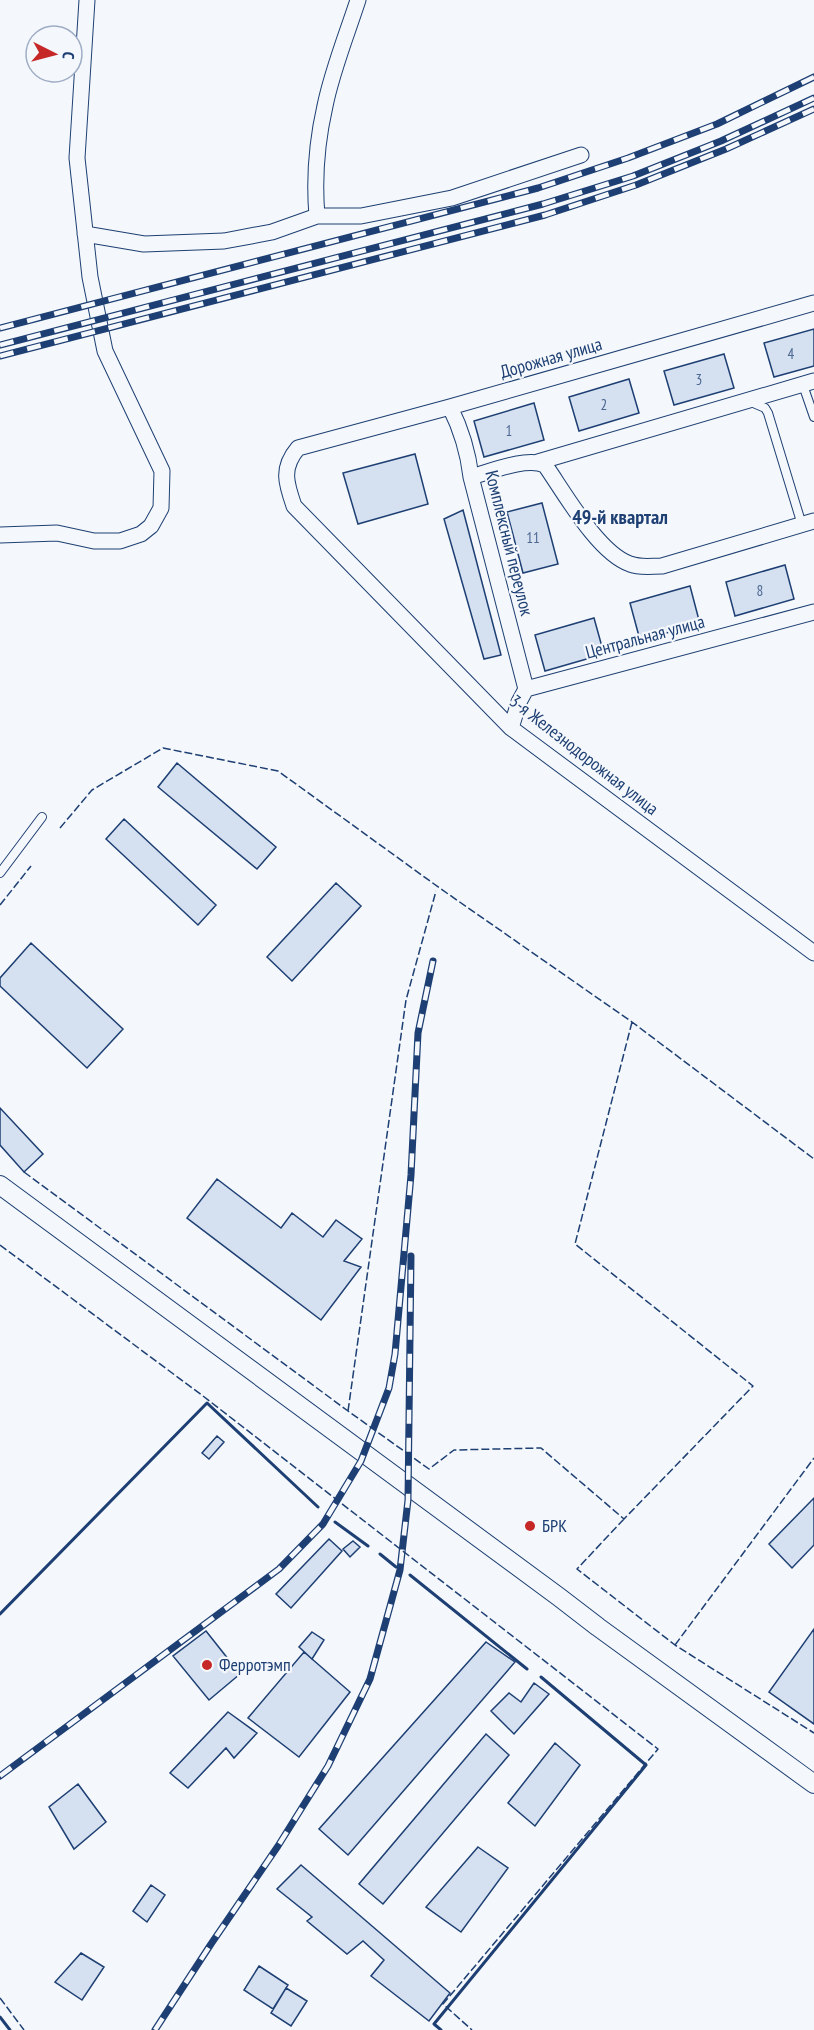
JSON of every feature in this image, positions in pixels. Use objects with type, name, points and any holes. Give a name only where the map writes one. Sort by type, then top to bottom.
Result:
[{"type":"street","points":[[0,535],[57,533],[94,541],[120,541],[141,534],[151,526],[161,508],[162,471],[105,351],[90,277],[77,158],[87,0]]},
{"type":"street","points":[[317,216],[315,198],[325,105],[358,0]]},
{"type":"street","points":[[85,234],[144,244],[224,241],[272,232],[317,216],[361,216],[452,198],[581,155]]},
{"type":"street","name":"Дорожная улица","points":[[298,448],[814,303]]},
{"type":"street","points":[[471,477],[527,462],[538,462],[809,383]]},
{"type":"street","name":"Комплексный переулок","points":[[450,407],[465,441],[471,477],[526,689]]},
{"type":"street","name":"3-я Железнодорожная улица","points":[[298,448],[286,466],[288,486],[294,506],[511,728],[814,953]]},
{"type":"street","points":[[538,462],[545,465],[593,533],[619,559],[631,565],[662,566],[808,523]]},
{"type":"street","name":"Центральная улица","points":[[526,689],[814,612]]},
{"type":"street","points":[[511,728],[519,702],[526,689]]},
{"type":"street","points":[[0,1185],[814,1784]]},
{"type":"lane","points":[[809,383],[814,417]]},
{"type":"lane","points":[[747,400],[760,405],[768,413],[808,523]]},
{"type":"lane","points":[[0,873],[42,817]]},
{"type":"building","points":[[814,329],[814,366],[774,377],[764,343]]},
{"type":"building","points":[[724,354],[734,388],[674,405],[664,371]]},
{"type":"building","points":[[629,379],[639,413],[579,431],[569,397]]},
{"type":"building","points":[[534,403],[544,440],[484,457],[474,421]]},
{"type":"building","points":[[415,454],[428,504],[358,524],[343,473]]},
{"type":"building","points":[[542,503],[558,564],[523,573],[507,512]]},
{"type":"building","points":[[463,510],[501,655],[484,659],[444,519]]},
{"type":"building","points":[[785,565],[794,599],[735,616],[726,582]]},
{"type":"building","points":[[690,586],[700,624],[640,640],[630,603]]},
{"type":"building","points":[[594,618],[604,654],[545,671],[535,635]]},
{"type":"building","points":[[177,763],[276,847],[257,869],[158,787]]},
{"type":"building","points":[[124,819],[216,905],[198,925],[106,839]]},
{"type":"building","points":[[336,883],[361,906],[292,981],[267,957]]},
{"type":"building","points":[[31,943],[123,1029],[87,1068],[0,986],[0,978]]},
{"type":"building","points":[[0,1108],[43,1154],[24,1172],[0,1145]]},
{"type":"building","points":[[217,1179],[281,1228],[292,1213],[323,1237],[336,1220],[362,1239],[344,1261],[361,1267],[321,1320],[187,1218]]},
{"type":"building","points":[[217,1436],[224,1442],[209,1459],[202,1453]]},
{"type":"building","points":[[814,1498],[814,1545],[792,1568],[769,1544]]},
{"type":"building","points":[[329,1539],[342,1551],[291,1608],[276,1594]]},
{"type":"building","points":[[353,1541],[360,1547],[350,1557],[343,1549]]},
{"type":"building","points":[[814,1629],[814,1724],[769,1692]]},
{"type":"building","name":"Ферротэмп","points":[[206,1631],[240,1674],[209,1700],[173,1656]]},
{"type":"building","points":[[312,1632],[324,1640],[312,1659],[299,1647]]},
{"type":"building","points":[[486,1642],[515,1662],[348,1855],[319,1829]]},
{"type":"building","points":[[304,1652],[350,1692],[299,1757],[248,1718]]},
{"type":"building","points":[[534,1683],[549,1694],[514,1734],[491,1711],[509,1693],[521,1702]]},
{"type":"building","points":[[228,1712],[257,1733],[234,1758],[226,1748],[188,1788],[170,1773]]},
{"type":"building","points":[[486,1734],[509,1755],[383,1904],[359,1884]]},
{"type":"building","points":[[555,1743],[580,1765],[535,1826],[508,1803]]},
{"type":"building","points":[[78,1784],[106,1822],[74,1849],[49,1807]]},
{"type":"building","points":[[478,1847],[508,1868],[461,1932],[426,1907]]},
{"type":"building","points":[[301,1865],[450,1993],[429,2021],[371,1976],[384,1960],[363,1941],[347,1954],[307,1921],[312,1917],[277,1889]]},
{"type":"building","points":[[151,1885],[165,1895],[147,1922],[133,1911]]},
{"type":"building","points":[[81,1953],[104,1967],[82,2000],[55,1982]]},
{"type":"building","points":[[259,1966],[288,1985],[273,2009],[244,1990]]},
{"type":"building","points":[[286,1988],[307,2001],[291,2026],[271,2013]]},
{"type":"railway","points":[[0,328],[538,188],[628,158],[717,124],[814,77]]},
{"type":"railway","points":[[0,345],[543,204],[633,176],[721,141],[814,98]]},
{"type":"railway","points":[[0,356],[545,215],[636,185],[726,149],[814,109]]},
{"type":"railway","points":[[0,1776],[279,1569],[323,1524],[361,1461],[389,1388],[395,1354],[411,1175],[418,1033],[433,961]]},
{"type":"railway","points":[[155,2030],[278,1846],[328,1766],[370,1679],[400,1570],[408,1500],[411,1256]]},
{"type":"fence","points":[[60,828],[92,790],[163,748],[278,771],[441,889],[632,1022],[814,1159]]},
{"type":"fence","points":[[0,905],[31,866]]},
{"type":"fence","points":[[348,1411],[406,1000],[436,891]]},
{"type":"fence","points":[[24,1172],[429,1469],[454,1450],[541,1448],[624,1519],[753,1386],[575,1244],[632,1022]]},
{"type":"fence","points":[[0,1245],[203,1396],[658,1749],[443,2004],[472,2030]]},
{"type":"fence","points":[[675,1645],[814,1458]]},
{"type":"fence","points":[[624,1519],[577,1569],[675,1645],[814,1733]]},
{"type":"fence","points":[[0,1998],[24,2030]]},
{"type":"wall","points":[[0,1614],[207,1403],[318,1507]]},
{"type":"wall","points":[[335,1522],[368,1546]]},
{"type":"wall","points":[[380,1554],[396,1567]]},
{"type":"wall","points":[[410,1575],[527,1669]]},
{"type":"wall","points":[[441,2030],[434,2024],[646,1765],[541,1677]]},
{"type":"wall","points":[[0,2017],[10,2030]]},
{"type":"place","name":"БРК","points":[[530,1526]]},
{"type":"place","name":"Ферротэмп","points":[[207,1665]]},
{"type":"district","name":"49-й квартал","points":[[620,517]]}]
